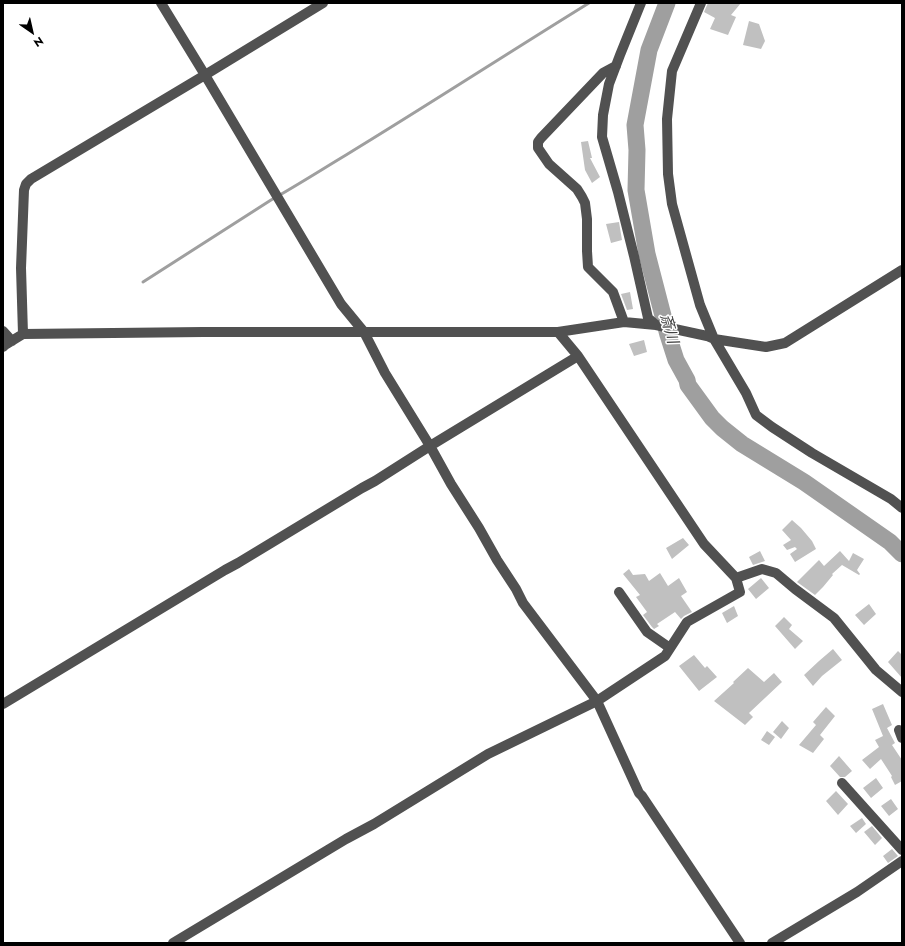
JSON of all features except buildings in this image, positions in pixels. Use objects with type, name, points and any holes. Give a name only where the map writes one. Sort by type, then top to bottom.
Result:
[{"type":"street","points":[[161,3],[341,304],[364,332],[385,373],[516,589],[523,603],[597,701],[639,793],[740,943]]},
{"type":"street","points":[[23,334],[21,268],[24,190],[26,184],[323,3]]},
{"type":"street","points":[[641,3],[609,84],[603,115],[602,137],[618,192],[648,318],[656,325]]},
{"type":"street","points":[[701,3],[672,71],[668,120],[668,174],[672,204],[710,338],[746,393],[756,415],[812,453],[891,499],[902,508]]},
{"type":"street","points":[[616,66],[603,73],[541,138],[538,142],[538,148],[549,164],[577,189],[585,203],[587,219],[588,267],[613,292],[624,322]]},
{"type":"street","points":[[3,347],[5,344],[23,334],[558,332],[624,322],[656,325],[710,338],[766,347],[785,343],[902,270]]},
{"type":"street","points":[[3,331],[12,340]]},
{"type":"street","points":[[173,943],[332,847],[374,824],[488,754],[597,701],[665,656],[687,622],[740,592],[736,578],[704,544],[578,356],[558,332]]},
{"type":"street","points":[[3,704],[375,481],[578,356]]},
{"type":"street","points":[[736,578],[762,569],[776,573],[834,618],[876,670],[902,692]]},
{"type":"street","points":[[619,592],[647,632],[670,648]]},
{"type":"street","points":[[842,782],[902,850]]},
{"type":"street","points":[[772,943],[857,892],[902,860]]},
{"type":"waterway","points":[[143,282],[271,200],[377,136],[589,3]]},
{"type":"waterway","name":"斎川","points":[[667,3],[649,50],[635,125],[637,150],[636,190],[647,254],[676,360],[687,380],[688,385],[712,418],[722,428],[742,444],[804,482],[890,542],[902,554]]}]
